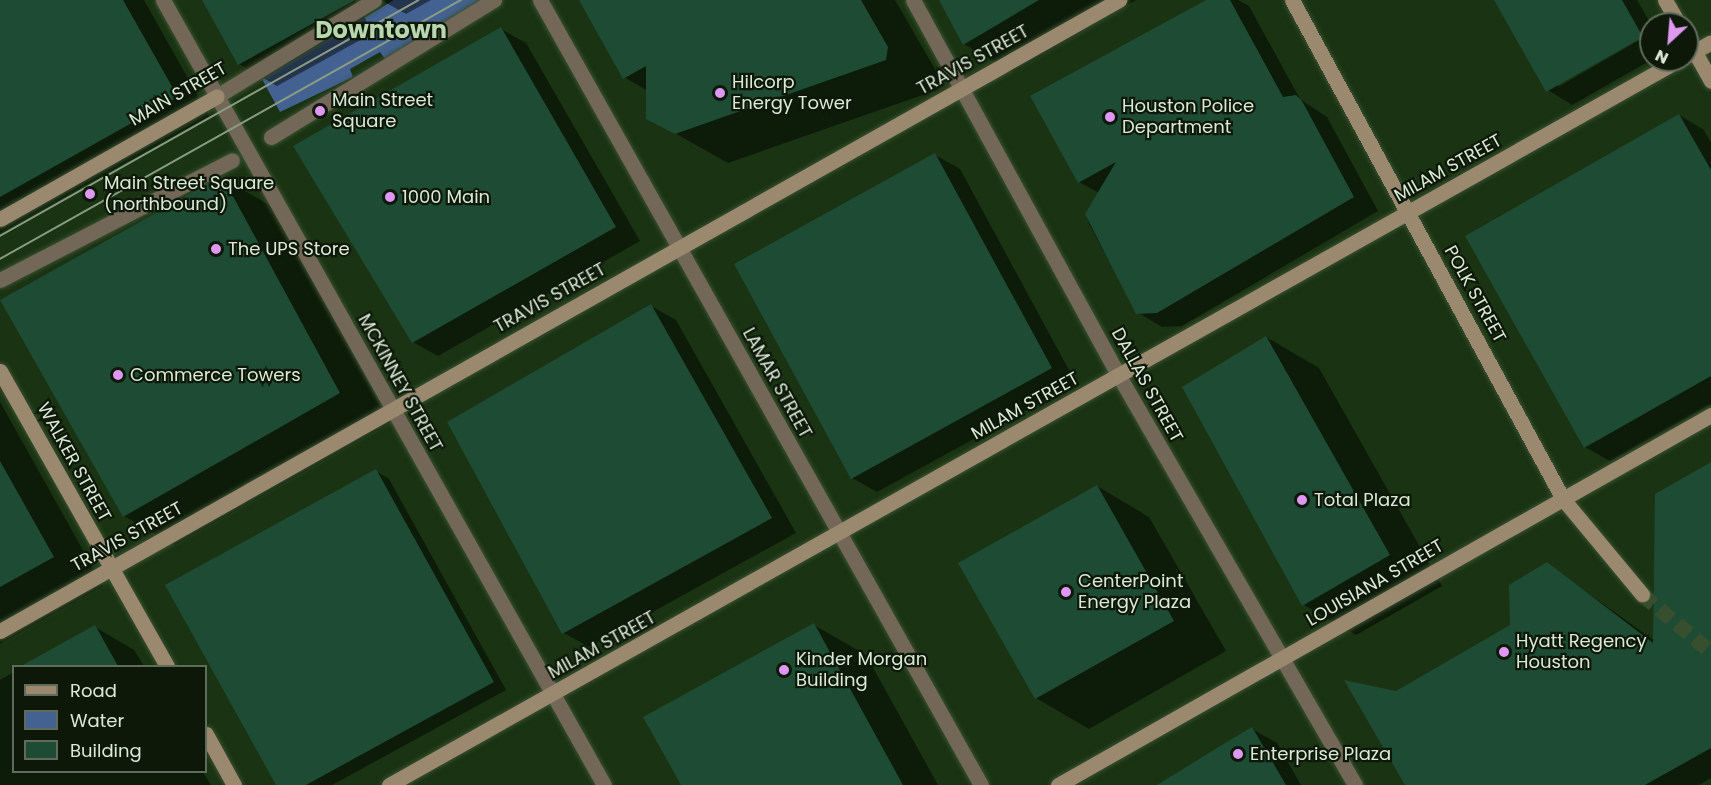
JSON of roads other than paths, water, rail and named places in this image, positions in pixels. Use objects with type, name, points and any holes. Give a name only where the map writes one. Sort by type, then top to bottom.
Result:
[{"type":"main road","name":"TRAVIS STREET","points":[[0,631],[1119,0]]},
{"type":"main road","name":"POLK STREET","points":[[1292,0],[1563,499],[1642,594]]},
{"type":"main road","points":[[1699,63],[1711,81]]},
{"type":"main road","name":"MILAM STREET","points":[[389,785],[554,695],[1658,72]]},
{"type":"main road","name":"MAIN STREET","points":[[0,219],[217,96]]},
{"type":"main road","name":"WALKER STREET","points":[[0,371],[166,665]]},
{"type":"main road","name":"LOUISIANA STREET","points":[[1058,785],[1711,415]]},
{"type":"main road","points":[[207,736],[234,785]]},
{"type":"street","name":"MCKINNEY STREET","points":[[163,0],[604,785]]},
{"type":"street","name":"MAIN STREET","points":[[217,96],[374,0]]},
{"type":"street","points":[[271,137],[494,0]]},
{"type":"street","name":"LAMAR STREET","points":[[540,0],[981,785]]},
{"type":"street","name":"DALLAS STREET","points":[[913,0],[1119,376],[1355,785]]},
{"type":"street","points":[[0,280],[232,160]]},
{"type":"water","points":[[394,0],[481,0],[385,59],[380,52],[350,69],[353,77],[280,112],[262,79]]},
{"type":"tunnel","points":[[1642,594],[1711,652]]},
{"type":"tram line","points":[[0,236],[418,0]]},
{"type":"tram line","points":[[0,259],[461,0]]},
{"type":"place","name":"Hilcorp Energy Tower","points":[[720,93]]},
{"type":"place","name":"Main Street Square","points":[[320,111]]},
{"type":"place","name":"Houston Police Department","points":[[1110,117]]},
{"type":"place","name":"Main Street Square (northbound)","points":[[90,194]]},
{"type":"place","name":"1000 Main","points":[[390,197]]},
{"type":"place","name":"The UPS Store","points":[[216,249]]},
{"type":"place","name":"Commerce Towers","points":[[118,375]]},
{"type":"place","name":"Total Plaza","points":[[1302,500]]},
{"type":"place","name":"CenterPoint Energy Plaza","points":[[1066,592]]},
{"type":"place","name":"Hyatt Regency Houston","points":[[1504,652]]},
{"type":"place","name":"Kinder Morgan Building","points":[[784,670]]},
{"type":"place","name":"Enterprise Plaza","points":[[1238,754]]},
{"type":"district","name":"Downtown","points":[[381,30]]}]
